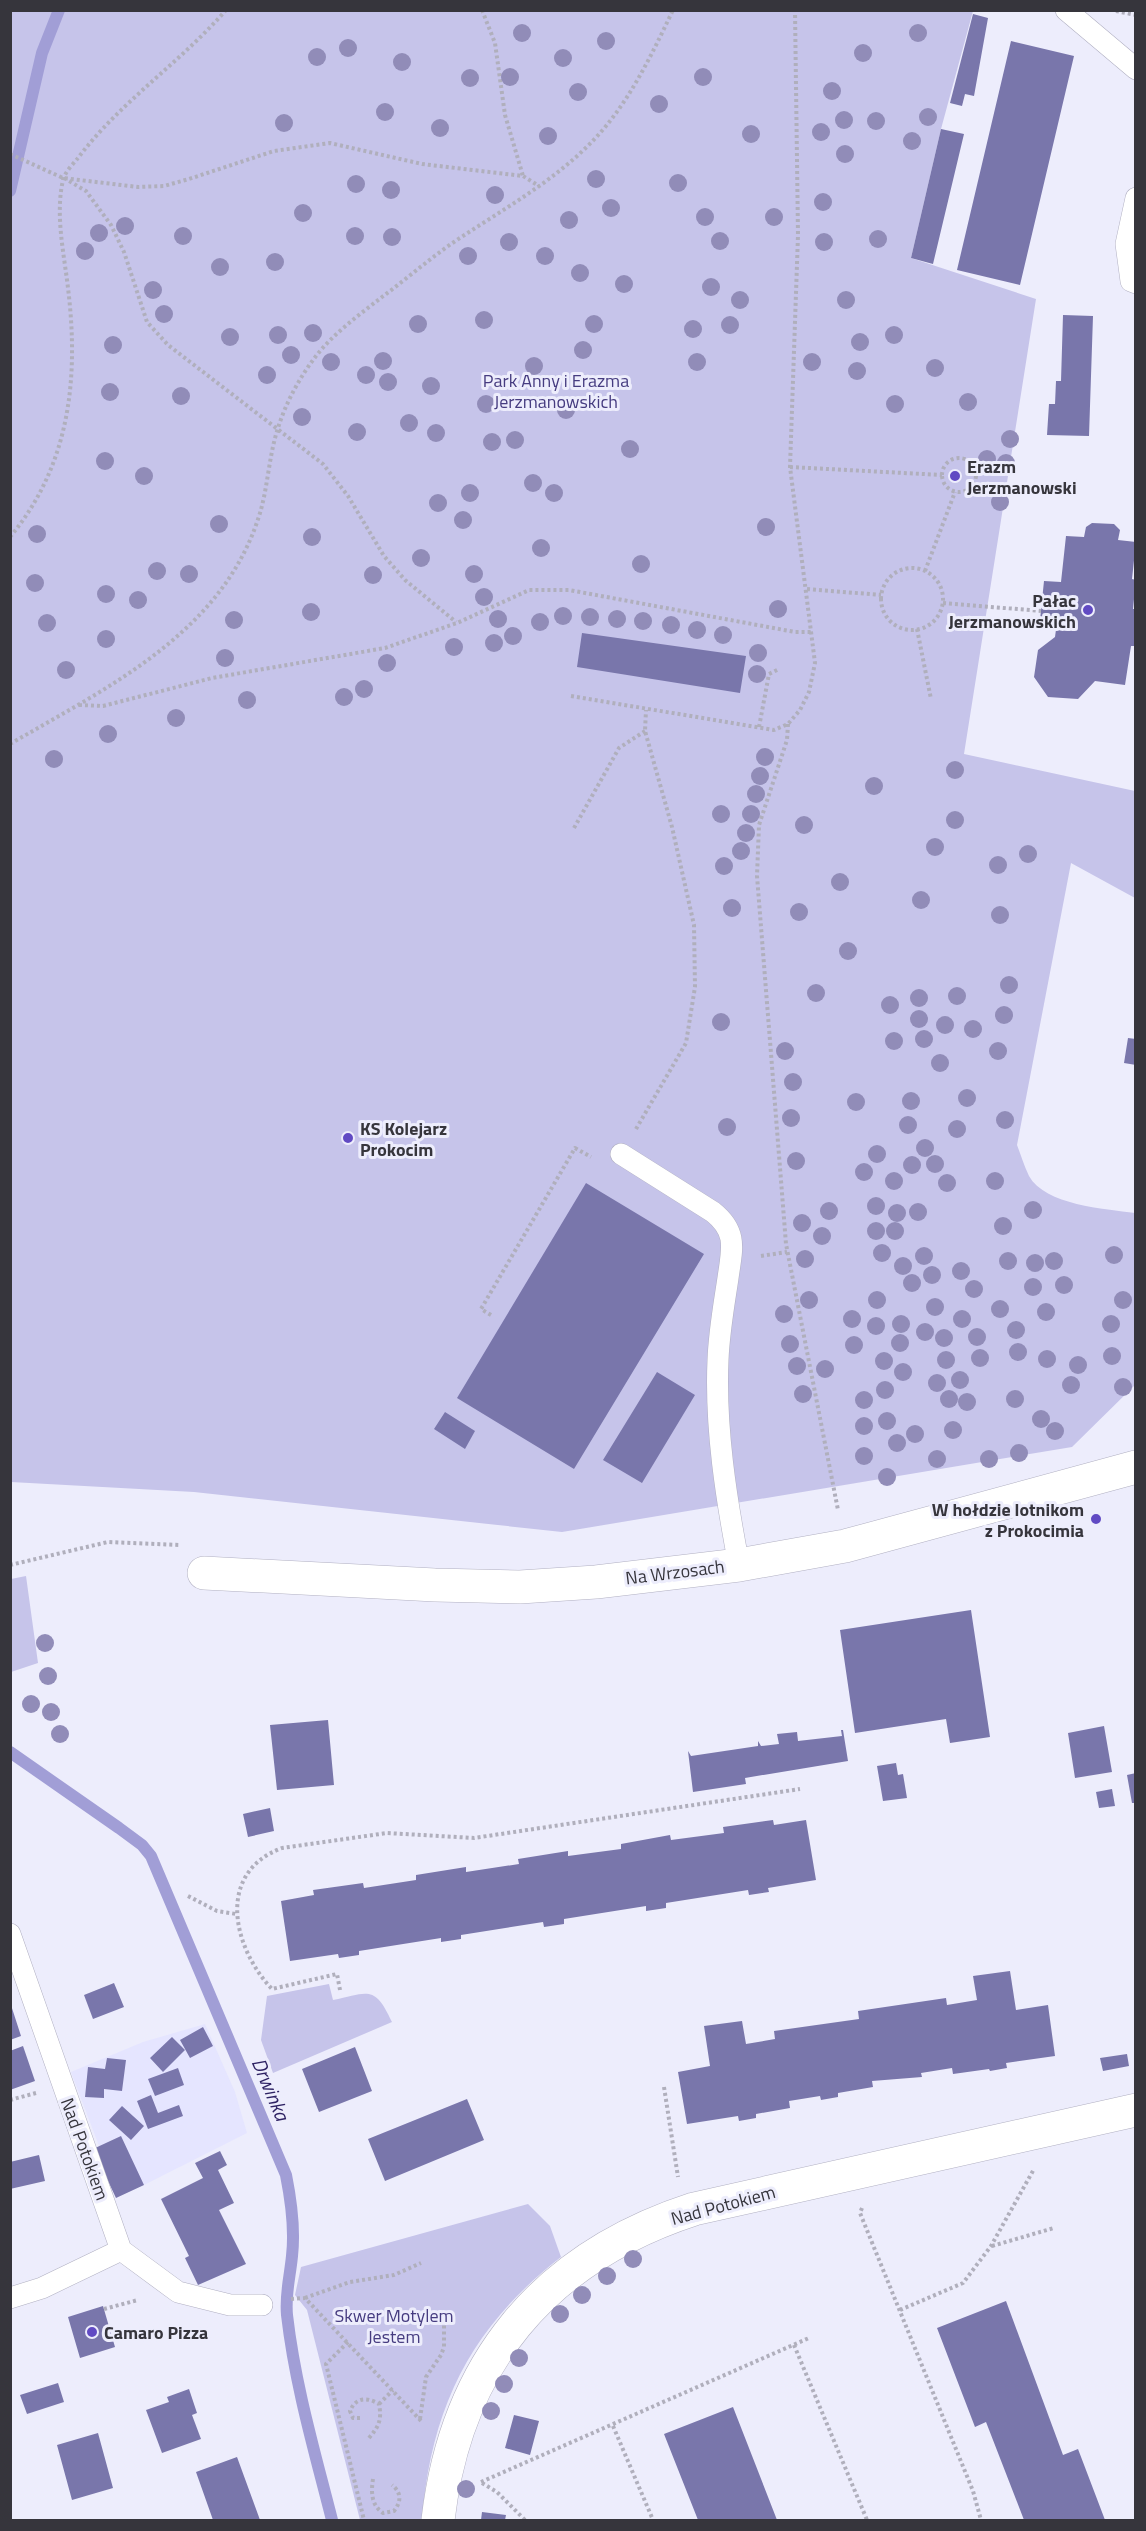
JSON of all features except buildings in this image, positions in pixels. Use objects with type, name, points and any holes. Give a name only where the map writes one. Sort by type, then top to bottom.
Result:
[{"type":"street","name":"Na Wrzosach","points":[[204,1572],[520,1587],[596,1582],[739,1564],[845,1546],[1136,1467]]},
{"type":"street","name":"Nad Potokiem","points":[[438,2520],[442,2487],[453,2442],[470,2397],[494,2351],[516,2322],[570,2272],[590,2259],[638,2231],[694,2209],[1136,2110]]},
{"type":"lane","points":[[1066,10],[1136,69]]},
{"type":"lane","points":[[1136,198],[1126,244],[1131,281],[1136,283]]},
{"type":"lane","points":[[621,1154],[713,1212],[726,1222],[731,1231],[731,1252],[720,1330],[718,1372],[729,1510],[739,1564]]},
{"type":"lane","name":"Nad Potokiem","points":[[10,1934],[121,2250]]},
{"type":"lane","points":[[10,2298],[42,2288],[121,2250],[178,2292],[230,2305],[262,2306]]},
{"type":"path","points":[[10,537],[42,488],[61,444],[73,377],[74,329],[60,218],[63,178],[89,143],[123,107],[226,10]]},
{"type":"path","points":[[482,10],[495,44],[505,114],[522,176]]},
{"type":"path","points":[[10,744],[128,675],[173,643],[209,606],[241,562],[260,514],[277,429],[293,391],[317,355],[337,334],[449,245],[539,186],[606,126],[649,60],[673,10]]},
{"type":"path","points":[[795,10],[798,235],[790,467],[813,633],[815,663],[809,692],[788,724],[787,740],[759,825],[758,876],[786,1244],[835,1492]]},
{"type":"path","points":[[1116,10],[1136,15]]},
{"type":"path","points":[[63,178],[138,187],[164,186],[274,151],[330,143],[422,164],[522,176],[539,186]]},
{"type":"path","points":[[10,154],[52,172],[86,191],[111,225],[124,252],[147,322],[168,345],[323,464],[348,496],[384,556],[405,580],[457,623]]},
{"type":"path","points":[[960,458],[970,462],[976,469],[976,478],[972,487],[964,492],[955,492],[943,483],[942,475],[944,466],[951,460],[960,458]]},
{"type":"path","points":[[790,467],[942,475]]},
{"type":"path","points":[[925,571],[955,492]]},
{"type":"path","points":[[916,568],[925,571],[937,580],[943,591],[943,603],[939,615],[931,624],[908,630],[896,626],[887,618],[882,607],[881,595],[885,583],[893,574],[916,568]]},
{"type":"path","points":[[77,705],[103,706],[212,678],[385,648],[457,623],[529,590],[548,589],[813,633]]},
{"type":"path","points":[[807,589],[881,595]]},
{"type":"path","points":[[943,603],[1041,611]]},
{"type":"path","points":[[917,629],[931,699]]},
{"type":"path","points":[[759,727],[769,674],[779,669]]},
{"type":"path","points":[[571,696],[774,729],[788,724]]},
{"type":"path","points":[[491,1315],[481,1309],[575,1148],[600,1162],[621,1154],[686,1043],[694,987],[694,925],[672,827],[645,731],[646,710]]},
{"type":"path","points":[[574,828],[619,748],[645,731]]},
{"type":"path","points":[[10,1565],[108,1542],[206,1546],[204,1572]]},
{"type":"path","points":[[340,1990],[337,1974],[272,1989],[250,1963],[236,1914],[239,1893],[246,1876],[270,1852],[282,1848],[387,1833],[474,1838],[800,1788]]},
{"type":"path","points":[[188,1896],[217,1911],[236,1914]]},
{"type":"path","points":[[664,2087],[679,2184]]},
{"type":"path","points":[[900,2310],[963,2283],[991,2246],[1034,2169]]},
{"type":"path","points":[[863,2204],[860,2213],[973,2491],[981,2520]]},
{"type":"path","points":[[991,2246],[1054,2228]]},
{"type":"path","points":[[421,2263],[394,2275],[350,2282],[302,2297],[348,2342],[425,2425]]},
{"type":"path","points":[[104,2309],[141,2299]]},
{"type":"path","points":[[420,2419],[426,2377],[444,2347],[444,2321]]},
{"type":"path","points":[[525,2520],[497,2492],[481,2482],[809,2338]]},
{"type":"path","points":[[348,2342],[326,2364],[364,2520]]},
{"type":"path","points":[[794,2345],[867,2520]]},
{"type":"path","points":[[379,2404],[393,2390]]},
{"type":"path","points":[[360,2418],[353,2418],[350,2411],[353,2404],[361,2399],[370,2398],[379,2404],[382,2416],[379,2426],[369,2438]]},
{"type":"path","points":[[613,2426],[653,2520]]},
{"type":"path","points":[[373,2479],[371,2491],[373,2501],[383,2514],[394,2511],[399,2504],[400,2496],[392,2485]]},
{"type":"shaded area","points":[[205,2024],[235,2092],[247,2133],[144,2185],[99,2146],[71,2072],[143,2042]]},
{"type":"green space","name":"Park Anny i Erazma Jerzmanowskich","points":[[10,11],[973,11],[941,129],[911,258],[1036,299],[964,754],[1135,791],[1135,898],[1071,863],[1017,1145],[1029,1176],[1037,1186],[1048,1193],[1077,1204],[1135,1213],[1135,1385],[1072,1447],[562,1532],[194,1492],[11,1482]]},
{"type":"green space","points":[[26,1576],[38,1663],[11,1672],[11,1579]]},
{"type":"green space","points":[[329,1984],[333,2000],[363,1994],[375,1997],[381,2002],[392,2022],[273,2073],[261,2040],[267,1996]]},
{"type":"green space","name":"Skwer Motylem Jestem","points":[[528,2204],[550,2226],[561,2257],[503,2312],[480,2341],[461,2372],[446,2406],[435,2441],[422,2520],[360,2520],[307,2310],[295,2295],[301,2267]]},
{"type":"waterway","name":"Drwinka","points":[[10,191],[42,53],[59,10]]},
{"type":"waterway","name":"Drwinka","points":[[10,1752],[119,1828],[142,1845],[151,1856],[286,2175],[293,2236],[287,2315],[300,2393],[332,2520]]},
{"type":"place","name":"Erazm Jerzmanowski","points":[[955,476]]},
{"type":"place","name":"Pałac Jerzmanowskich","points":[[1088,610]]},
{"type":"place","name":"KS Kolejarz Prokocim","points":[[348,1138]]},
{"type":"place","name":"W hołdzie lotnikom z Prokocimia","points":[[1096,1519]]},
{"type":"place","name":"Camaro Pizza","points":[[92,2332]]}]
